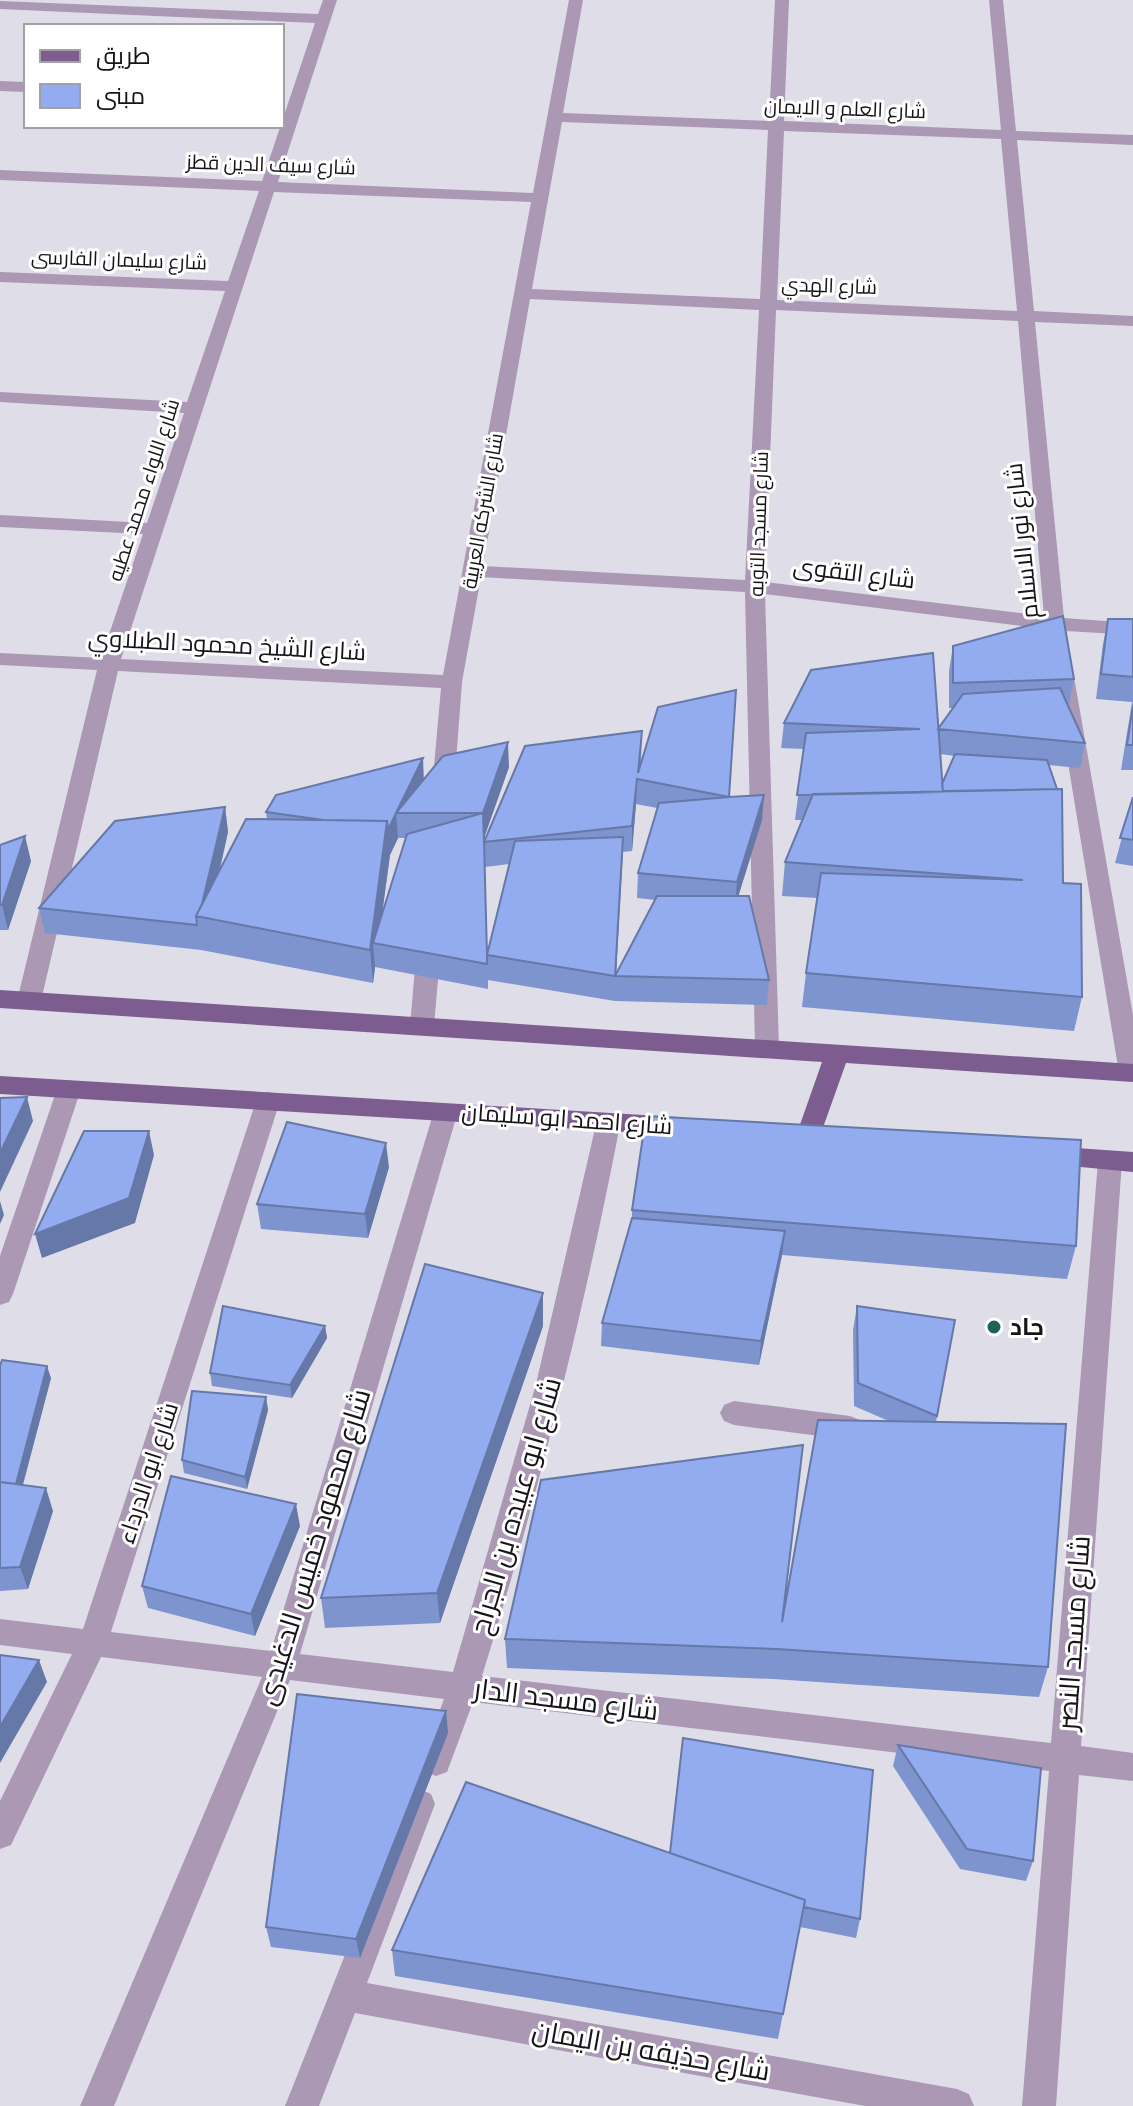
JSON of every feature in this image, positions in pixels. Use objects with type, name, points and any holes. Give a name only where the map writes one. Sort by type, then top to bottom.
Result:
[{"type":"main road","points":[[0,999],[1132,1073]]},
{"type":"main road","points":[[808,1136],[837,1053]]},
{"type":"main road","name":"شارع احمد ابو سليمان","points":[[0,1085],[701,1128]]},
{"type":"main road","points":[[777,1134],[839,1139]]},
{"type":"main road","points":[[1030,1154],[1121,1162]]},
{"type":"street","name":"شارع الشركه العربية","points":[[441,812],[452,682],[576,0]]},
{"type":"street","name":"شارع مسجد التوبه","points":[[767,1048],[755,587],[782,0]]},
{"type":"street","name":"شارع نور الاسلام","points":[[996,0],[1055,624],[1132,1073]]},
{"type":"street","points":[[0,5],[327,9]]},
{"type":"street","name":"شارع اللواء محمد عطيه","points":[[284,123],[290,99],[327,9]]},
{"type":"street","points":[[0,86],[24,87]]},
{"type":"street","name":"شارع العلم و الايمان","points":[[555,117],[1133,140]]},
{"type":"street","name":"شارع اللواء محمد عطيه","points":[[29,1001],[109,665],[268,188],[283,128]]},
{"type":"street","name":"شارع سيف الدين قطز","points":[[0,175],[540,198]]},
{"type":"street","name":"شارع سليمان الفارسى","points":[[0,277],[235,286]]},
{"type":"street","name":"شارع الهدي","points":[[522,294],[1133,321]]},
{"type":"street","points":[[0,397],[194,408]]},
{"type":"street","points":[[0,521],[154,529]]},
{"type":"street","name":"شارع التقوى","points":[[472,571],[755,587],[1055,624],[1133,629]]},
{"type":"street","name":"شارع الشيخ محمود الطبلاوي","points":[[0,659],[452,682]]},
{"type":"street","points":[[422,1026],[432,919]]},
{"type":"street","points":[[0,1294],[69,1089]]},
{"type":"street","name":"شارع ابو الدرداء","points":[[0,1834],[93,1643],[268,1101]]},
{"type":"street","name":"شارع محمود خميس الدغيدى","points":[[97,2106],[282,1665],[446,1111]]},
{"type":"street","name":"شارع ابو عبيده بن الجراح","points":[[302,2106],[465,1688],[551,1390],[578,1279],[609,1120]]},
{"type":"street","name":"شارع مسجد النصر","points":[[1039,2106],[1087,1459],[1121,1162]]},
{"type":"street","points":[[734,1413],[871,1431]]},
{"type":"street","points":[[1057,1456],[1087,1459]]},
{"type":"street","name":"شارع مسجد الدار","points":[[0,1632],[1133,1767]]},
{"type":"street","name":"شارع حذيفه بن اليمان","points":[[345,1995],[957,2106]]},
{"type":"building","points":[[1063,616],[1074,679],[953,683],[953,646]]},
{"type":"building","points":[[1108,619],[1133,619],[1133,677],[1101,674]]},
{"type":"building","points":[[933,653],[943,792],[797,795],[806,733],[920,729],[784,723],[811,670]]},
{"type":"building","points":[[1060,688],[1085,743],[938,729],[963,694]]},
{"type":"building","points":[[736,690],[729,797],[637,779],[632,826],[484,842],[525,746],[642,731],[638,773],[658,707]]},
{"type":"building","points":[[1133,706],[1133,745],[1127,745]]},
{"type":"building","points":[[508,742],[483,813],[396,813],[443,756]]},
{"type":"building","points":[[955,754],[1047,760],[1057,789],[943,791],[942,784]]},
{"type":"building","points":[[423,758],[388,830],[387,821],[323,820],[266,812],[276,795]]},
{"type":"building","points":[[1062,789],[1063,883],[1081,884],[1082,997],[806,973],[821,873],[1023,880],[785,862],[813,794]]},
{"type":"building","points":[[764,795],[737,882],[638,873],[659,803]]},
{"type":"building","points":[[1133,797],[1133,840],[1120,838]]},
{"type":"building","points":[[225,807],[202,904],[196,916],[197,925],[39,908],[115,821]]},
{"type":"building","points":[[483,813],[487,964],[373,943],[407,834]]},
{"type":"building","points":[[246,819],[387,821],[370,950],[196,916]]},
{"type":"building","points":[[25,836],[2,905],[0,905],[0,845]]},
{"type":"building","points":[[623,837],[615,976],[487,955],[515,841]]},
{"type":"building","points":[[657,896],[749,896],[769,980],[615,976]]},
{"type":"building","points":[[27,1097],[0,1153],[0,1098]]},
{"type":"building","points":[[646,1116],[1081,1140],[1076,1246],[632,1210]]},
{"type":"building","points":[[287,1122],[386,1143],[365,1214],[257,1204]]},
{"type":"building","points":[[84,1131],[149,1131],[129,1198],[35,1234]]},
{"type":"building","points":[[632,1218],[785,1231],[761,1341],[602,1323]]},
{"type":"building","points":[[425,1264],[543,1293],[437,1593],[321,1598]]},
{"type":"building","points":[[223,1306],[325,1326],[290,1385],[210,1373]]},
{"type":"building","points":[[857,1306],[955,1320],[937,1416],[858,1383]]},
{"type":"building","points":[[2,1360],[47,1366],[16,1484],[0,1482]]},
{"type":"building","points":[[192,1391],[266,1397],[245,1477],[182,1460]]},
{"type":"building","points":[[818,1420],[1066,1424],[1048,1667],[777,1649],[505,1639],[541,1480],[803,1445],[782,1622]]},
{"type":"building","points":[[171,1476],[296,1504],[251,1614],[142,1586]]},
{"type":"building","points":[[0,1482],[46,1488],[20,1567],[0,1568]]},
{"type":"building","points":[[0,1655],[39,1660],[0,1727]]},
{"type":"building","points":[[297,1694],[446,1711],[356,1939],[266,1927]]},
{"type":"building","points":[[683,1738],[873,1770],[860,1919],[804,1907],[805,1900],[670,1853]]},
{"type":"building","points":[[898,1745],[1041,1768],[1033,1861],[967,1849]]},
{"type":"building","points":[[466,1782],[805,1900],[783,2014],[392,1950]]},
{"type":"place","name":"جاد","points":[[994,1327]]}]
